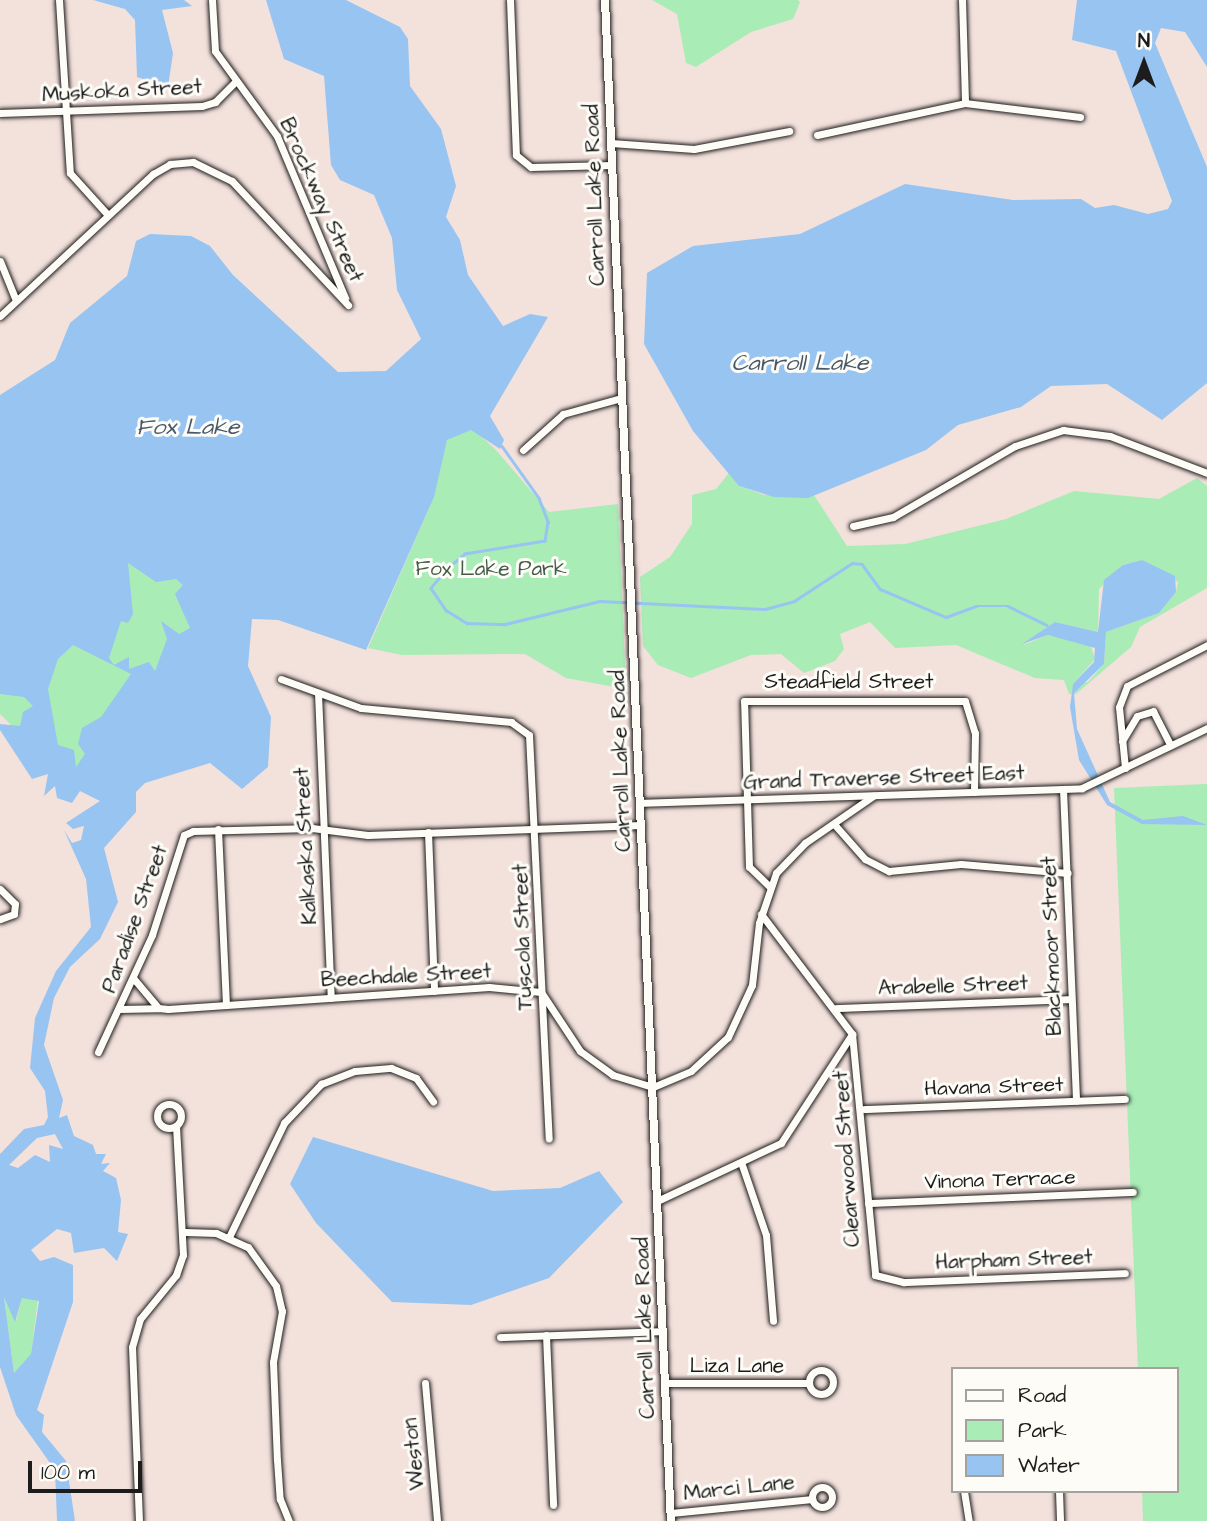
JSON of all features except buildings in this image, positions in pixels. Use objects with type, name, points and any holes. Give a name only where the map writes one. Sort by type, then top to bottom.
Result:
[{"type":"street","points":[[0,316],[15,298],[107,214],[70,173],[64,113],[59,0]]},
{"type":"street","name":"Brockway Street","points":[[107,214],[170,164],[218,170],[348,305],[277,136],[215,51],[212,0]]},
{"type":"street","points":[[510,0],[520,162],[549,169],[611,165]]},
{"type":"street","name":"Carroll Lake Road","points":[[605,0],[671,1517]]},
{"type":"street","points":[[962,0],[965,103]]},
{"type":"street","name":"Muskoka Street","points":[[0,113],[64,113],[202,106],[236,81]]},
{"type":"street","points":[[817,135],[965,103],[1080,117]]},
{"type":"street","points":[[611,144],[694,149],[789,131]]},
{"type":"street","points":[[0,261],[15,298]]},
{"type":"street","points":[[523,450],[563,414],[621,398]]},
{"type":"street","points":[[853,526],[893,517],[1014,446],[1063,430],[1110,436],[1207,473]]},
{"type":"street","points":[[1199,468],[1207,461]]},
{"type":"street","points":[[1207,645],[1127,686],[1119,707],[1125,768],[1169,742],[1207,728]]},
{"type":"street","points":[[281,679],[318,693]]},
{"type":"street","name":"Tuscola Street","points":[[318,693],[361,708],[511,722],[529,735],[537,828],[541,992],[549,1139]]},
{"type":"street","name":"Kalkaska Street","points":[[318,693],[331,998]]},
{"type":"street","name":"Steadfield Street","points":[[747,801],[741,707],[761,697],[842,704],[961,699],[974,718],[974,792]]},
{"type":"street","points":[[1122,741],[1137,716],[1153,710],[1169,742]]},
{"type":"street","name":"Grand Traverse Street East","points":[[640,803],[1063,789],[1088,785],[1125,768]]},
{"type":"street","name":"Blackmoor Street","points":[[1063,789],[1076,1101]]},
{"type":"street","points":[[541,992],[580,1051],[614,1075],[653,1087],[691,1071],[728,1037],[752,985],[761,914],[770,887],[805,843],[873,796]]},
{"type":"street","points":[[747,801],[749,867],[770,887]]},
{"type":"street","points":[[834,824],[865,859],[889,871],[961,864],[1068,873]]},
{"type":"street","points":[[226,1005],[218,829],[428,832],[641,825]]},
{"type":"street","name":"Paradise Street","points":[[98,1052],[134,979],[184,835],[218,829]]},
{"type":"street","points":[[428,832],[434,990]]},
{"type":"street","points":[[0,888],[15,904],[13,914],[0,919]]},
{"type":"street","name":"Clearwood Street","points":[[761,914],[836,1008],[852,1034],[864,1109],[871,1270],[881,1280],[904,1282]]},
{"type":"street","points":[[134,979],[158,1008]]},
{"type":"street","name":"Beechdale Street","points":[[119,1009],[226,1005],[434,990],[541,992]]},
{"type":"street","name":"Arabelle Street","points":[[836,1008],[1070,999]]},
{"type":"street","points":[[657,1201],[742,1165],[781,1143],[852,1034]]},
{"type":"street","points":[[229,1237],[284,1122],[321,1084],[355,1071],[391,1068],[416,1078],[433,1101]]},
{"type":"street","name":"Havana Street","points":[[864,1109],[1125,1099]]},
{"type":"street","points":[[139,1521],[132,1347],[144,1313],[179,1270],[186,1233],[176,1126]]},
{"type":"street","points":[[742,1165],[766,1235],[773,1321]]},
{"type":"street","name":"Vinona Terrace","points":[[868,1203],[1133,1192]]},
{"type":"street","points":[[186,1233],[229,1237],[261,1259],[281,1300],[273,1376],[280,1499],[289,1521]]},
{"type":"street","name":"Harpham Street","points":[[904,1282],[1125,1273]]},
{"type":"street","points":[[500,1337],[662,1331]]},
{"type":"street","points":[[546,1335],[553,1505]]},
{"type":"street","name":"Weston","points":[[425,1383],[437,1521]]},
{"type":"street","name":"Liza Lane","points":[[664,1383],[809,1383]]},
{"type":"street","points":[[964,1493],[969,1521]]},
{"type":"street","points":[[1059,1493],[1060,1521]]},
{"type":"street","name":"Marci Lane","points":[[671,1517],[811,1499]]},
{"type":"green space","points":[[652,0],[800,2],[793,19],[751,32],[696,67],[686,63],[677,14]]},
{"type":"green space","name":"Fox Lake Park","points":[[458,430],[474,430],[496,450],[549,512],[618,504],[626,689],[566,678],[525,654],[402,655],[368,648],[430,506],[445,443]]},
{"type":"green space","points":[[729,473],[739,486],[765,495],[814,495],[847,546],[905,544],[1006,519],[1074,491],[1159,499],[1197,478],[1207,486],[1207,588],[1140,627],[1131,647],[1076,694],[1069,694],[1064,680],[1035,678],[956,645],[895,648],[870,622],[840,634],[844,649],[835,661],[804,673],[781,654],[751,655],[691,678],[658,665],[643,646],[640,577],[670,557],[692,524],[692,495],[716,489]],"holes":[[[1142,560],[1178,582],[1176,592],[1159,613],[1106,632],[1104,664],[1088,682],[1073,684],[1095,659],[1090,644],[1048,635],[1023,645],[1055,622],[1098,632],[1099,589],[1123,565]]]},
{"type":"green space","points":[[0,498],[179,554],[213,625],[79,778],[54,768],[0,714]]},
{"type":"green space","points":[[1207,784],[1207,1521],[1143,1521],[1142,1493],[1179,1493],[1179,1367],[1138,1367],[1114,788]]},
{"type":"green space","points":[[4,1297],[16,1321],[22,1298],[38,1299],[31,1355],[14,1373]]},
{"type":"water","points":[[93,0],[184,0],[192,6],[162,10],[173,53],[168,87],[137,77],[135,20],[125,9]]},
{"type":"water","name":"Fox Lake","points":[[266,0],[346,0],[400,27],[408,39],[410,86],[441,129],[456,186],[446,217],[460,240],[468,275],[503,326],[530,314],[548,317],[490,416],[504,440],[500,449],[471,430],[447,440],[434,497],[366,650],[278,620],[252,619],[248,666],[271,717],[268,767],[242,789],[210,763],[145,783],[136,792],[136,812],[104,848],[118,902],[100,939],[70,967],[54,998],[44,1045],[63,1100],[59,1118],[67,1115],[74,1136],[93,1145],[96,1154],[106,1154],[101,1164],[110,1163],[103,1171],[116,1178],[121,1200],[118,1232],[128,1234],[117,1261],[104,1248],[74,1253],[71,1233],[57,1229],[31,1250],[40,1261],[54,1257],[73,1265],[73,1302],[37,1410],[44,1415],[42,1432],[66,1461],[75,1521],[57,1521],[55,1470],[16,1415],[0,1367],[0,1154],[24,1129],[44,1125],[48,1117],[45,1091],[30,1068],[35,1018],[56,971],[91,927],[86,879],[64,830],[72,843],[81,840],[84,826],[73,829],[66,823],[100,801],[80,791],[72,803],[57,798],[55,786],[44,796],[48,774],[32,779],[0,730],[0,724],[20,726],[23,712],[33,706],[24,697],[0,694],[0,395],[55,360],[70,323],[127,276],[136,241],[150,234],[191,236],[210,246],[233,275],[338,372],[386,371],[421,339],[397,290],[392,238],[374,195],[340,180],[331,165],[324,76],[284,59]],"holes":[[[128,563],[156,582],[176,579],[183,585],[175,594],[190,628],[179,634],[161,621],[167,639],[155,671],[149,662],[129,669],[129,657],[114,665],[109,658],[121,621],[128,623],[133,614]],[[73,645],[131,674],[101,717],[82,728],[78,744],[85,754],[76,767],[74,750],[58,745],[48,689],[58,659]],[[55,1134],[63,1149],[49,1145],[50,1162],[35,1155],[18,1168],[9,1165],[37,1138]],[[4,1297],[15,1322],[22,1298],[39,1301],[31,1354],[14,1373]]]},
{"type":"water","name":"Carroll Lake","points":[[1077,0],[1207,0],[1207,67],[1185,32],[1161,28],[1155,43],[1207,167],[1207,383],[1162,420],[1107,384],[1051,386],[1021,407],[958,425],[926,450],[808,498],[774,497],[739,486],[693,431],[644,344],[647,273],[693,246],[800,234],[905,184],[1013,200],[1081,199],[1095,208],[1114,205],[1148,214],[1168,209],[1172,201],[1116,51],[1072,40]]},
{"type":"water","points":[[1142,560],[1175,576],[1176,592],[1159,613],[1106,632],[1104,664],[1074,693],[1077,729],[1110,802],[1143,820],[1183,816],[1207,825],[1142,824],[1107,805],[1079,760],[1070,707],[1073,684],[1094,662],[1095,648],[1048,635],[1022,644],[1055,622],[1098,632],[1104,580],[1123,565]]},
{"type":"water","points":[[313,1137],[493,1191],[560,1188],[599,1171],[623,1202],[549,1278],[471,1305],[392,1302],[316,1223],[290,1184]]},
{"type":"waterway","points":[[502,446],[539,498],[548,522],[545,541],[465,554],[447,569],[431,588],[446,610],[467,623],[505,624],[600,601],[765,609],[794,601],[852,563],[862,564],[880,589],[946,617],[976,606],[1008,606],[1047,625]]}]
